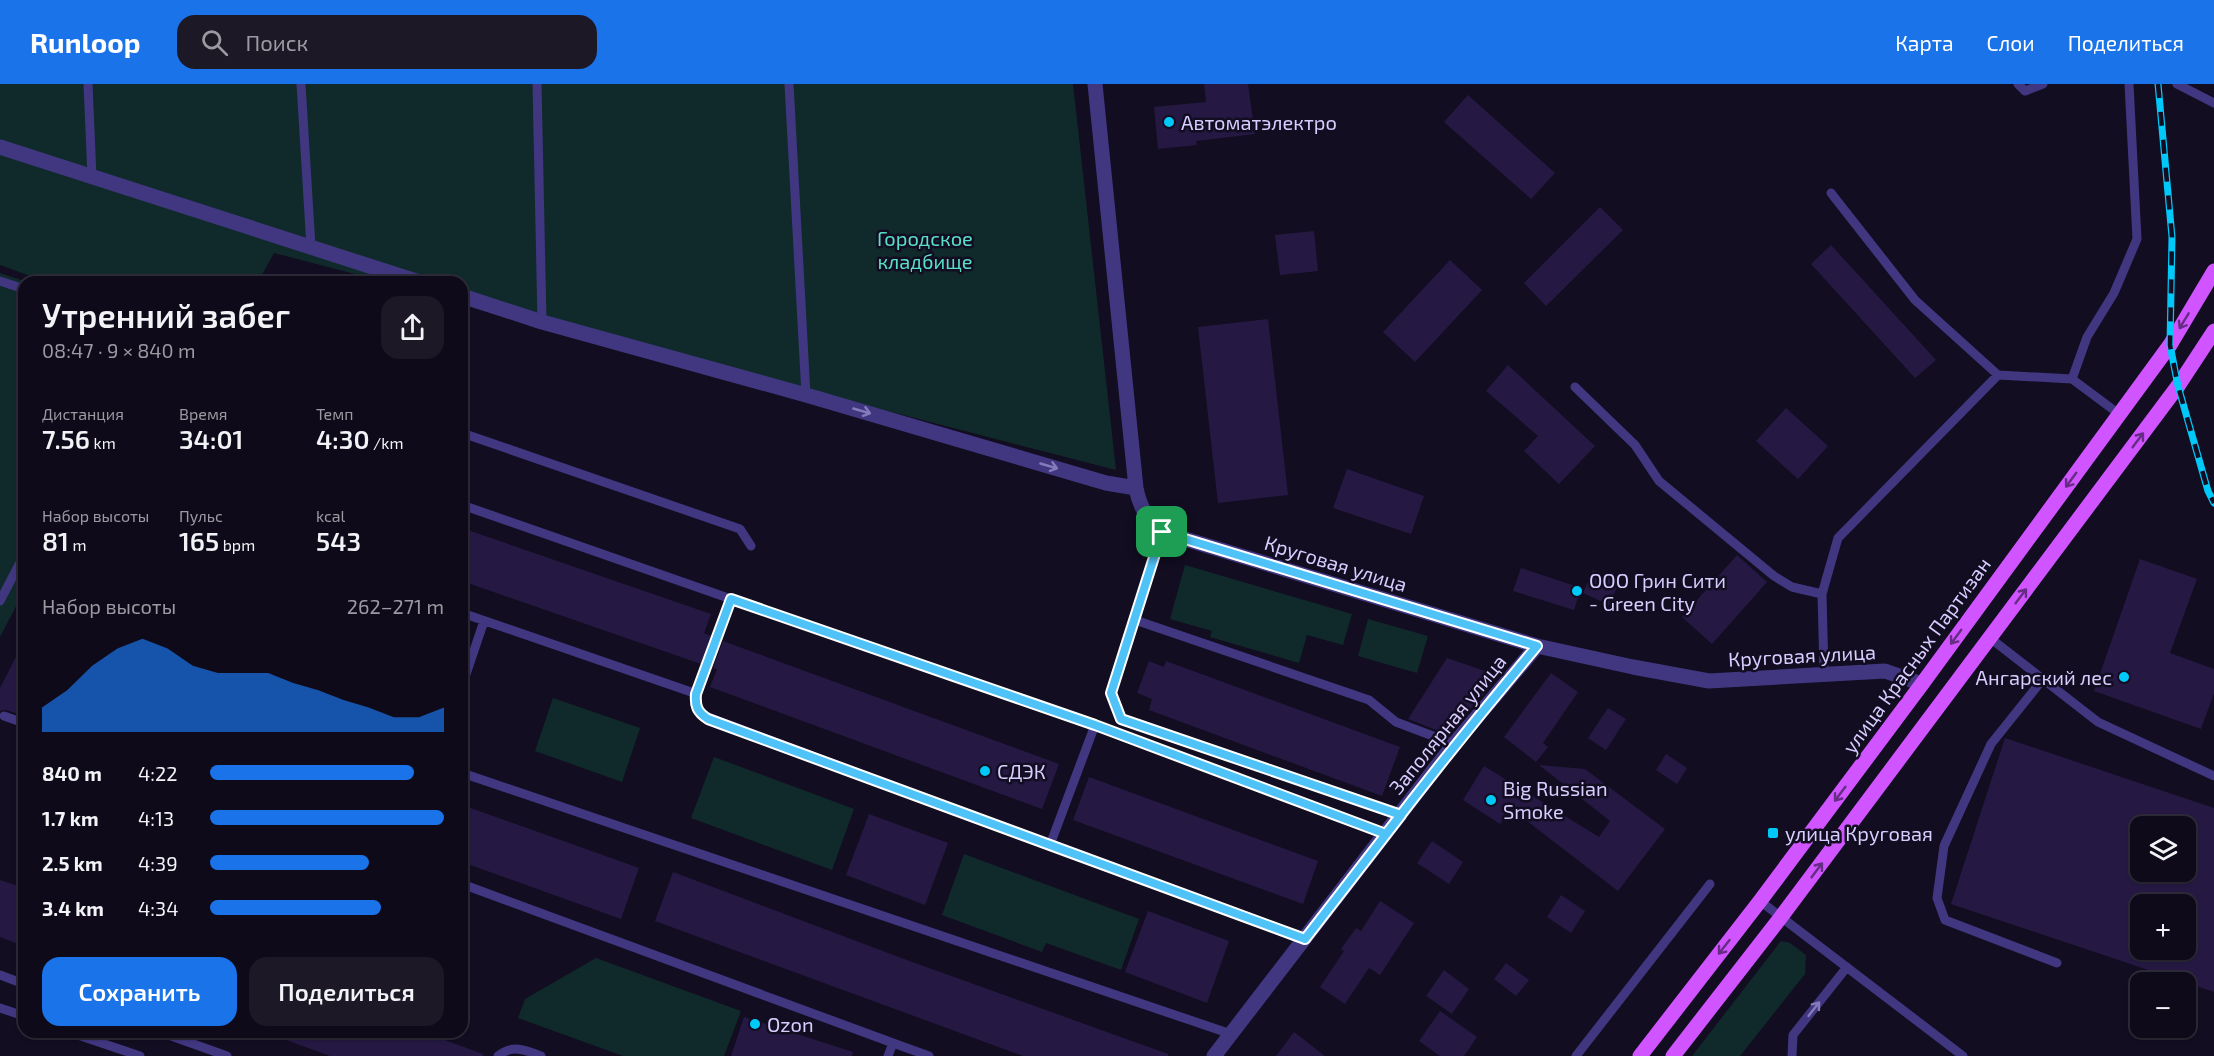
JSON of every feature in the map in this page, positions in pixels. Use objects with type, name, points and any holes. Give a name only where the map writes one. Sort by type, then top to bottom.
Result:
[{"type":"main road","name":"улица Красных Партизан","points":[[1640,1056],[1760,901],[1922,684],[2170,345],[2214,271]]},
{"type":"main road","points":[[1673,1056],[1781,917],[1943,701],[2178,386],[2214,331]]},
{"type":"main road","name":"Круговая улица","points":[[1922,684],[1943,701]]},
{"type":"street","points":[[1095,84],[1136,488],[1140,506],[1148,520],[1162,532]]},
{"type":"street","points":[[0,147],[400,276]]},
{"type":"street","points":[[468,298],[542,322],[806,395],[1106,483],[1136,488]]},
{"type":"street","name":"Круговая улица","points":[[1162,532],[1537,646],[1709,681],[1885,671],[1922,684]]},
{"type":"street","name":"Заполярная улица","points":[[1214,1056],[1454,744],[1537,646]]},
{"type":"lane","points":[[88,84],[92,177]]},
{"type":"lane","points":[[301,84],[311,247]]},
{"type":"lane","points":[[537,84],[542,322]]},
{"type":"lane","points":[[789,84],[806,395]]},
{"type":"lane","points":[[2018,84],[2025,91],[2043,84]]},
{"type":"lane","points":[[2072,379],[2087,337],[2114,293],[2137,239],[2129,84]]},
{"type":"lane","points":[[2177,84],[2214,103]]},
{"type":"lane","points":[[1831,193],[1915,300],[1998,375],[2072,379],[2119,414]]},
{"type":"lane","points":[[0,281],[18,287]]},
{"type":"lane","points":[[1824,673],[1822,594],[1838,538],[1998,375]]},
{"type":"lane","points":[[1575,387],[1635,445],[1659,481],[1774,576],[1792,587],[1822,594]]},
{"type":"lane","points":[[468,434],[740,529],[751,546]]},
{"type":"lane","points":[[468,507],[1095,725],[1386,834]]},
{"type":"lane","points":[[1162,532],[1111,693],[1121,719],[1401,815]]},
{"type":"lane","points":[[0,601],[18,566]]},
{"type":"lane","points":[[731,599],[696,694],[695,705],[700,714],[708,719],[1305,939]]},
{"type":"lane","points":[[468,615],[696,694]]},
{"type":"lane","points":[[1136,620],[1369,700],[1396,722],[1454,744]]},
{"type":"lane","points":[[468,668],[484,621]]},
{"type":"lane","points":[[1990,638],[2098,722],[2214,776]]},
{"type":"lane","points":[[2043,680],[1991,744],[1944,846],[1937,898],[1945,920],[2057,963]]},
{"type":"lane","points":[[4,716],[18,721]]},
{"type":"lane","points":[[1050,845],[1095,725]]},
{"type":"lane","points":[[468,775],[1231,1034]]},
{"type":"lane","points":[[1576,1056],[1710,884]]},
{"type":"lane","points":[[468,886],[929,1056]]},
{"type":"lane","points":[[1760,901],[1963,1056]]},
{"type":"lane","points":[[1792,1056],[1793,1035],[1847,968]]},
{"type":"lane","points":[[0,975],[18,982]]},
{"type":"lane","points":[[0,1008],[18,1014]]},
{"type":"lane","points":[[87,1038],[140,1056]]},
{"type":"lane","points":[[177,1038],[227,1056]]},
{"type":"lane","points":[[888,1056],[893,1043]]},
{"type":"lane","points":[[498,1056],[509,1049],[520,1048],[541,1056]]},
{"type":"green space","name":"Городское кладбище","points":[[0,84],[1073,84],[1116,470],[468,303],[468,276],[363,276],[274,253],[261,276],[30,276],[0,265]]},
{"type":"green space","points":[[0,273],[18,279],[18,602],[0,637]]},
{"type":"green space","points":[[1185,565],[1352,614],[1343,645],[1307,635],[1299,663],[1210,637],[1212,631],[1170,619]]},
{"type":"green space","points":[[1368,619],[1428,636],[1417,673],[1358,656]]},
{"type":"green space","points":[[553,698],[640,728],[622,782],[535,751]]},
{"type":"green space","points":[[714,757],[854,809],[832,870],[691,818]]},
{"type":"green space","points":[[964,854],[1139,919],[1121,970],[1046,943],[1042,952],[942,915]]},
{"type":"green space","points":[[1781,941],[1790,943],[1806,955],[1805,974],[1740,1056],[1692,1056]]},
{"type":"green space","points":[[596,958],[741,1011],[724,1056],[623,1056],[518,1018],[525,999]]},
{"type":"building","points":[[1204,84],[1248,84],[1255,134],[1196,141],[1197,145],[1158,149],[1154,107],[1206,102]]},
{"type":"building","points":[[1468,95],[1555,173],[1531,199],[1444,122]]},
{"type":"building","points":[[1600,207],[1623,230],[1546,306],[1524,283]]},
{"type":"building","points":[[1314,231],[1318,271],[1280,275],[1275,235]]},
{"type":"building","points":[[1831,245],[1936,360],[1915,378],[1811,264]]},
{"type":"building","points":[[1450,260],[1482,290],[1415,362],[1383,332]]},
{"type":"building","points":[[1268,319],[1288,495],[1218,503],[1198,327]]},
{"type":"building","points":[[1508,365],[1595,446],[1559,484],[1524,451],[1538,436],[1486,391]]},
{"type":"building","points":[[1786,408],[1828,446],[1798,479],[1756,441]]},
{"type":"building","points":[[1347,469],[1424,496],[1411,534],[1333,508]]},
{"type":"building","points":[[468,530],[711,614],[704,633],[711,636],[701,664],[468,583]]},
{"type":"building","points":[[1737,555],[1767,582],[1712,644],[1682,617]]},
{"type":"building","points":[[2140,559],[2197,579],[2170,653],[2214,669],[2214,693],[2201,729],[2094,691]]},
{"type":"building","points":[[1521,568],[1581,588],[1574,610],[1513,591]]},
{"type":"building","points":[[1593,570],[1619,583],[1609,605],[1583,593]]},
{"type":"building","points":[[723,641],[1059,764],[1042,809],[710,687],[717,669],[713,668]]},
{"type":"building","points":[[18,653],[18,714],[6,710],[0,711],[0,688]]},
{"type":"building","points":[[1447,658],[1499,676],[1449,735],[1408,719]]},
{"type":"building","points":[[1149,661],[1164,667],[1166,661],[1400,747],[1382,796],[1149,710],[1152,699],[1137,693]]},
{"type":"building","points":[[1551,673],[1578,692],[1543,743],[1548,747],[1536,762],[1504,737]]},
{"type":"building","points":[[1608,708],[1626,719],[1606,750],[1588,738]]},
{"type":"building","points":[[2005,738],[2214,808],[2214,992],[2196,986],[2196,972],[2154,972],[1951,904]]},
{"type":"building","points":[[1666,754],[1687,768],[1677,784],[1656,770]]},
{"type":"building","points":[[1539,765],[1585,769],[1665,829],[1618,891],[1510,808],[1500,824],[1463,800],[1484,766],[1599,837],[1610,821]]},
{"type":"building","points":[[1089,777],[1318,861],[1303,904],[1073,820]]},
{"type":"building","points":[[468,807],[639,868],[621,919],[468,864]]},
{"type":"building","points":[[869,814],[948,843],[925,905],[846,875]]},
{"type":"building","points":[[1432,841],[1463,862],[1449,884],[1417,863]]},
{"type":"building","points":[[673,872],[904,959],[1168,1054],[1168,1056],[1023,1056],[655,921]]},
{"type":"building","points":[[0,880],[18,886],[18,944],[0,937]]},
{"type":"building","points":[[1561,895],[1585,911],[1571,933],[1547,917]]},
{"type":"building","points":[[1380,901],[1414,923],[1380,975],[1369,968],[1345,1004],[1320,987],[1344,951],[1341,949],[1356,928],[1361,931]]},
{"type":"building","points":[[1148,911],[1229,941],[1207,1003],[1125,972]]},
{"type":"building","points":[[1506,963],[1529,980],[1516,996],[1494,979]]},
{"type":"building","points":[[1444,970],[1469,989],[1452,1014],[1426,996]]},
{"type":"building","points":[[1440,1011],[1477,1037],[1464,1056],[1440,1056],[1419,1041]]},
{"type":"building","points":[[744,1017],[853,1052],[852,1056],[731,1056]]},
{"type":"building","points":[[1294,1032],[1325,1056],[1276,1056]]},
{"type":"building","points":[[281,1038],[439,1038],[483,1054],[483,1056],[330,1056]]},
{"type":"railway","points":[[2158,84],[2172,237],[2170,345],[2178,386],[2208,491],[2214,503]]},
{"type":"place","name":"Автоматэлектро","points":[[1169,122]]},
{"type":"place","name":"ООО Грин Сити - Green City","points":[[1577,591]]},
{"type":"place","name":"Ангарский лес","points":[[2124,677]]},
{"type":"place","name":"СДЭК","points":[[985,771]]},
{"type":"place","name":"Big Russian Smoke","points":[[1491,800]]},
{"type":"place","name":"улица Круговая","points":[[1773,833]]},
{"type":"place","name":"Ozon","points":[[755,1024]]},
{"type":"route","points":[[1162,532],[1111,693],[1121,719],[1401,815],[1305,939],[708,719],[700,714],[695,705],[696,694],[731,599],[1095,725],[1386,834],[1401,815],[1454,744],[1537,646],[1162,532]]}]
